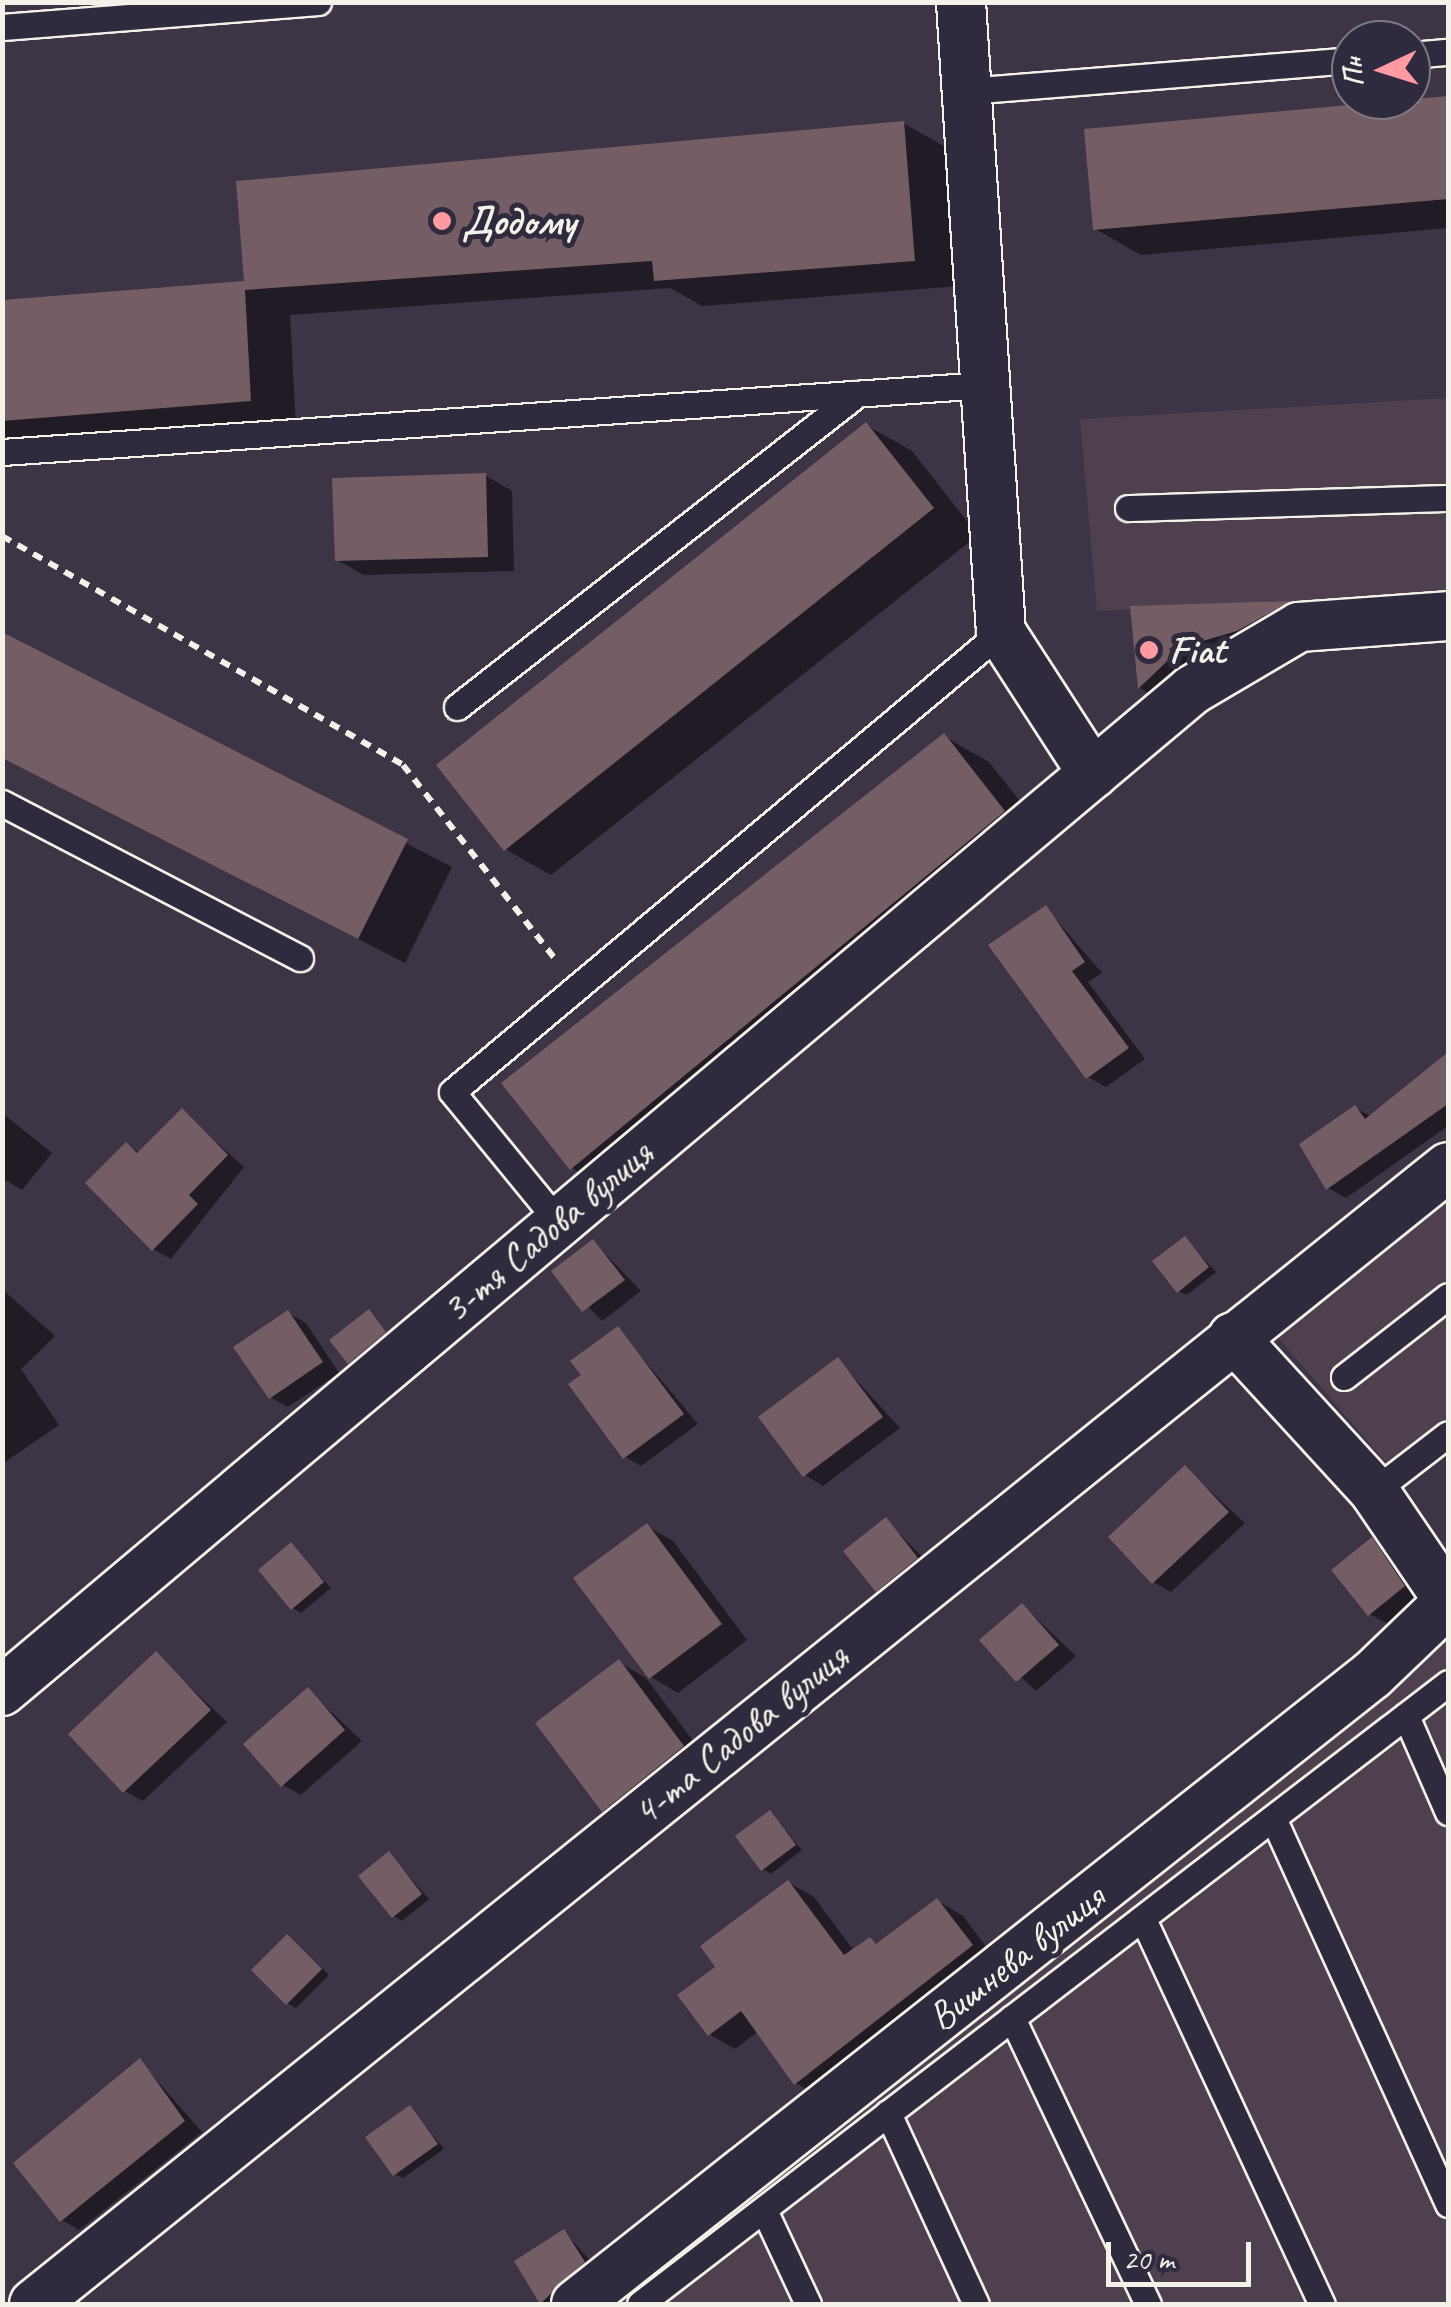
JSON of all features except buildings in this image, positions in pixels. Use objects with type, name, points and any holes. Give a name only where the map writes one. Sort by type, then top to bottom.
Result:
[{"type":"street","points":[[961,2],[1001,632],[1092,774],[1192,690],[1299,627],[1448,616]]},
{"type":"street","name":"3-тя Садова вулиця","points":[[2,1691],[556,1220],[1092,774]]},
{"type":"street","name":"4-та Садова вулиця","points":[[34,2304],[1448,1167]]},
{"type":"street","name":"Вишнева вулиця","points":[[576,2304],[1372,1675],[1448,1601],[1374,1491],[1232,1337]]},
{"type":"lane","points":[[2,27],[318,2]]},
{"type":"lane","points":[[967,91],[1331,62]]},
{"type":"lane","points":[[2,452],[985,385]]},
{"type":"lane","points":[[457,707],[857,394]]},
{"type":"lane","points":[[1128,508],[1448,498]]},
{"type":"lane","points":[[556,1220],[452,1092],[1001,632]]},
{"type":"lane","points":[[2,803],[300,958]]},
{"type":"lane","points":[[1344,1377],[1448,1296]]},
{"type":"lane","points":[[1374,1491],[1448,1434]]},
{"type":"lane","points":[[640,2304],[1448,1683]]},
{"type":"lane","points":[[1406,1716],[1446,1800]]},
{"type":"lane","points":[[1273,1818],[1448,2204]]},
{"type":"lane","points":[[1142,1918],[1322,2304]]},
{"type":"lane","points":[[1012,2018],[1148,2304]]},
{"type":"lane","points":[[888,2114],[976,2304]]},
{"type":"lane","points":[[764,2210],[808,2304]]},
{"type":"path","points":[[2,536],[403,765],[578,989]]},
{"type":"shaded area","points":[[1448,398],[1448,594],[1097,611],[1080,419]]},
{"type":"shaded area","points":[[1448,1200],[1448,1418],[1388,1465],[1275,1334]]},
{"type":"shaded area","points":[[1448,1637],[1448,2304],[597,2304]]},
{"type":"place","name":"Додому","points":[[442,221]]},
{"type":"place","name":"Fiat","points":[[1149,650]]}]
